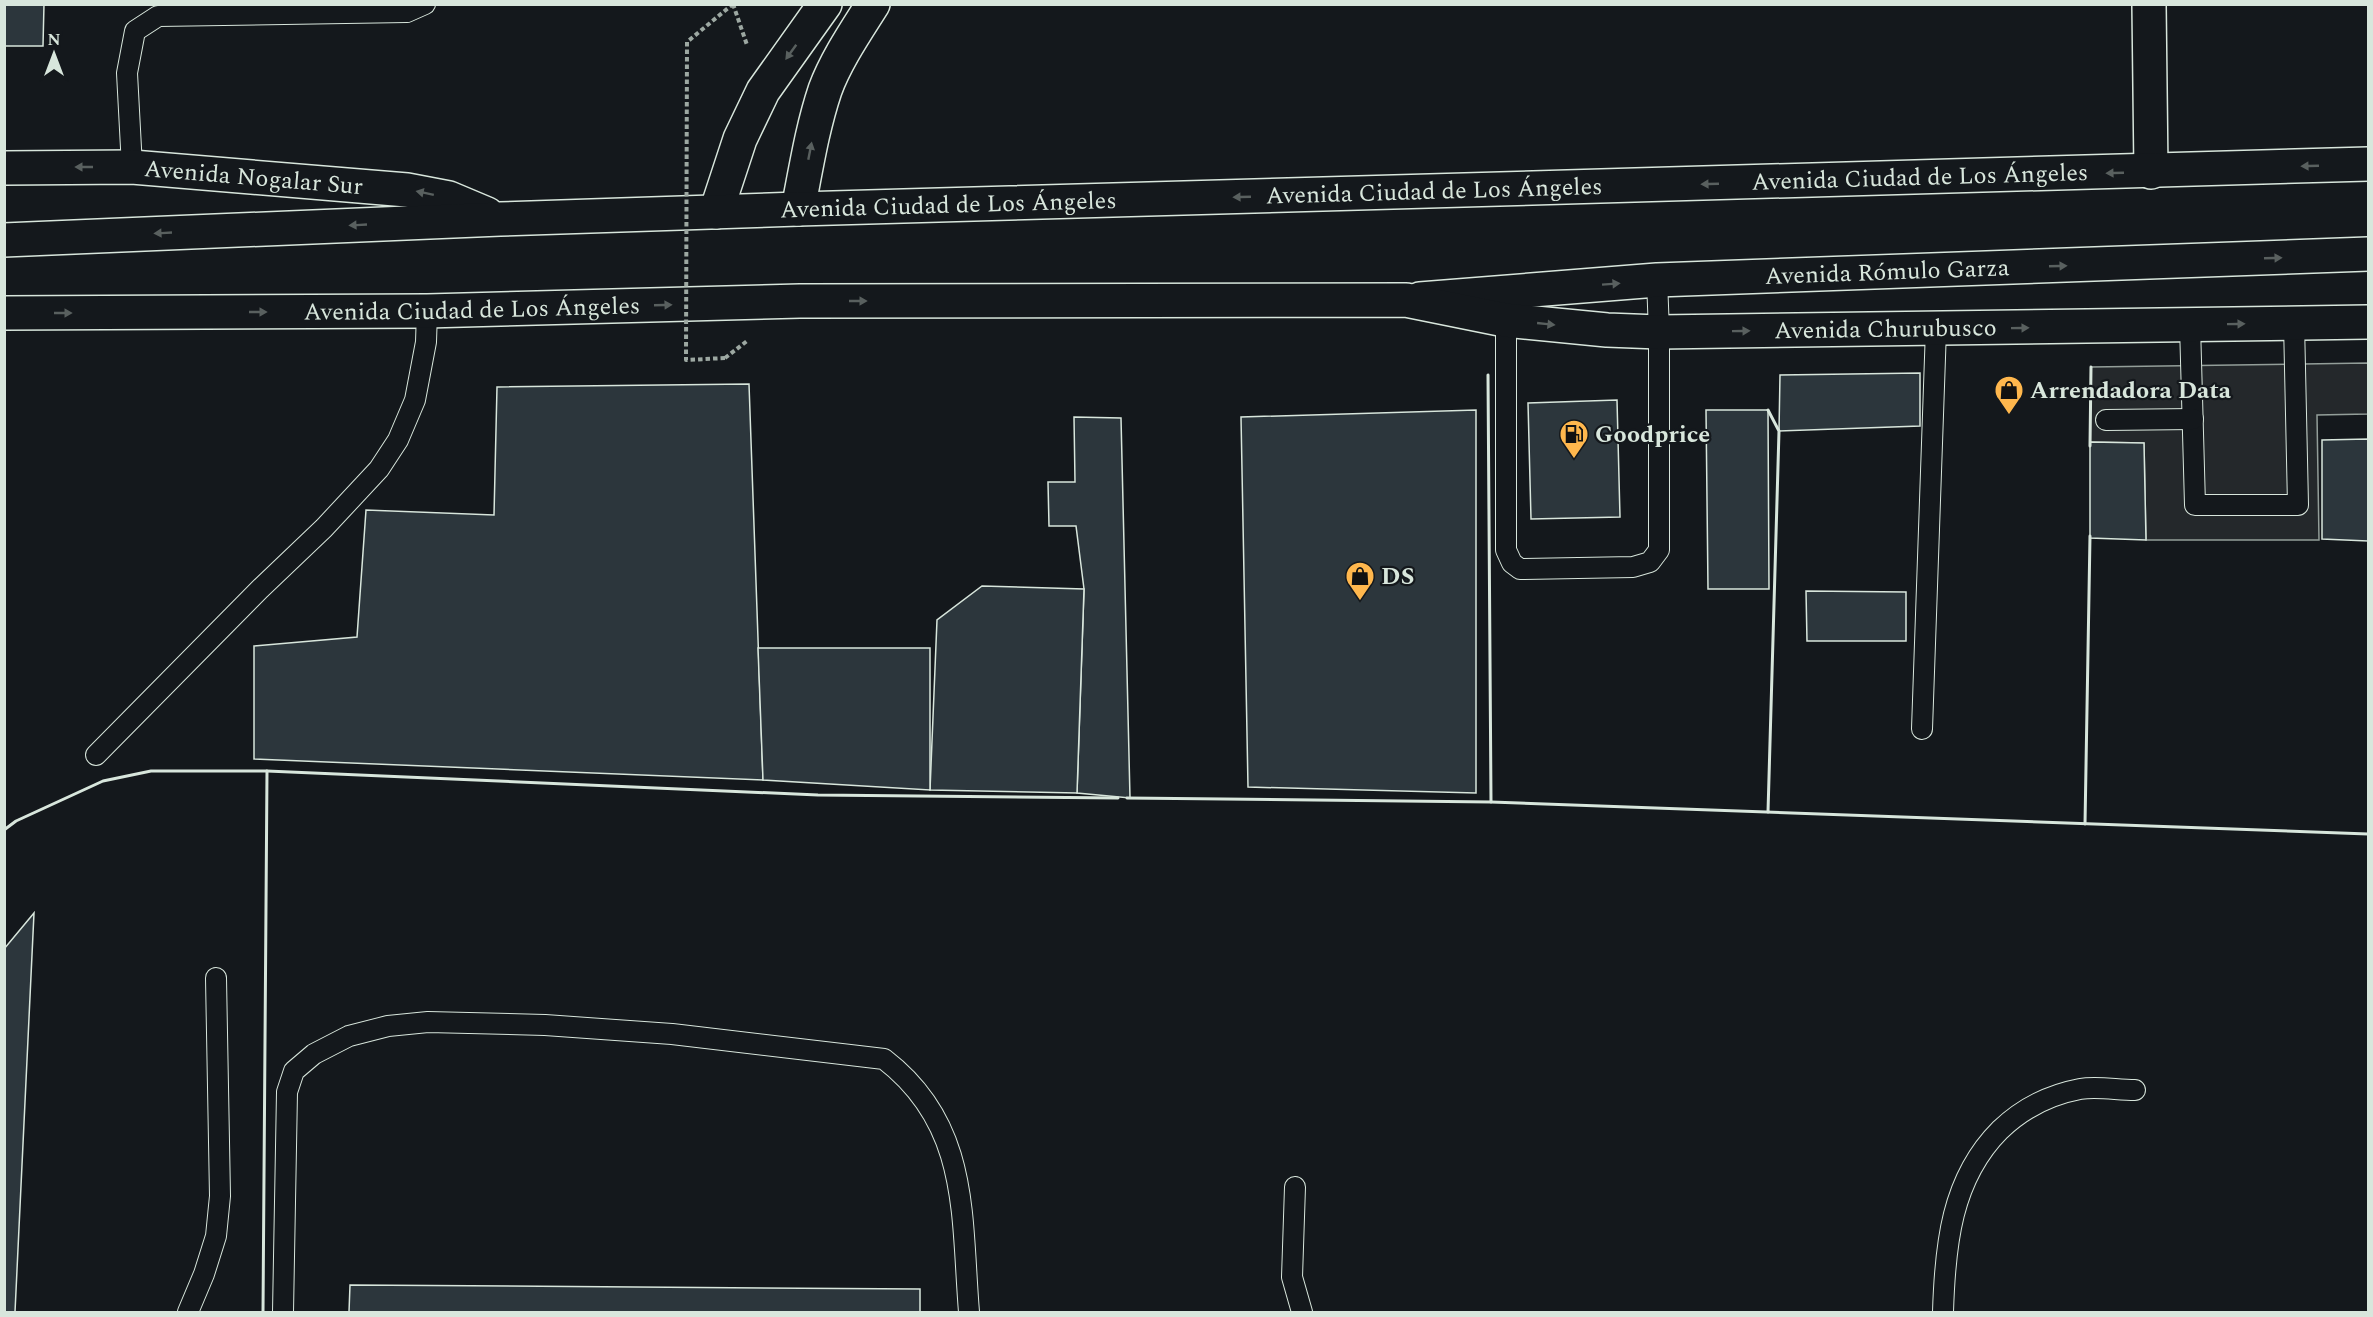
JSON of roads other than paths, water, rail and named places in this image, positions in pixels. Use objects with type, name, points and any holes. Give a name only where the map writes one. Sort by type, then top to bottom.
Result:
[{"type":"main road","points":[[716,212],[740,139],[763,91],[825,4]]},
{"type":"main road","points":[[798,209],[814,129],[826,88],[849,42],[873,4]]},
{"type":"main road","points":[[2150,4],[2151,172]]},
{"type":"main road","name":"Avenida Ciudad de Los Ángeles","points":[[4,240],[798,209],[2368,164]]},
{"type":"main road","name":"Avenida Nogalar Sur","points":[[4,168],[132,167],[407,190],[448,198],[500,219]]},
{"type":"main road","name":"Avenida Rómulo Garza","points":[[1506,306],[1657,280],[2368,254]]},
{"type":"main road","name":"Avenida Ciudad de Los Ángeles","points":[[4,313],[427,311],[800,301],[1406,300]]},
{"type":"main road","name":"Avenida Churubusco","points":[[1406,300],[1506,306],[1607,330],[1659,332],[2368,322]]},
{"type":"lane","points":[[132,167],[127,73],[135,31],[158,16],[406,12],[425,4]]},
{"type":"lane","points":[[1506,306],[1506,550],[1512,563],[1520,569],[1633,567],[1650,562],[1659,550],[1657,280]]},
{"type":"lane","points":[[96,755],[260,589],[324,528],[378,469],[398,440],[415,400],[424,353],[427,311]]},
{"type":"lane","points":[[2190,325],[2194,505],[2298,505],[2294,323]]},
{"type":"lane","points":[[1922,729],[1936,329]]},
{"type":"lane","points":[[2106,420],[2193,419]]},
{"type":"lane","points":[[188,1312],[204,1274],[216,1236],[220,1196],[216,978]]},
{"type":"lane","points":[[283,1312],[287,1092],[294,1071],[314,1054],[349,1036],[388,1026],[454,1021],[672,1034],[884,1059],[902,1073],[922,1096],[938,1122],[952,1153],[958,1177],[969,1312]]},
{"type":"lane","points":[[1943,1312],[1944,1278],[1953,1218],[1962,1186],[1976,1157],[2018,1113],[2046,1097],[2082,1089],[2135,1090]]},
{"type":"lane","points":[[1295,1187],[1292,1277],[1302,1312]]},
{"type":"place","name":"Arrendadora Data","points":[[2009,416]]},
{"type":"place","name":"Goodprice","points":[[1574,460]]},
{"type":"place","name":"DS","points":[[1360,602]]}]
